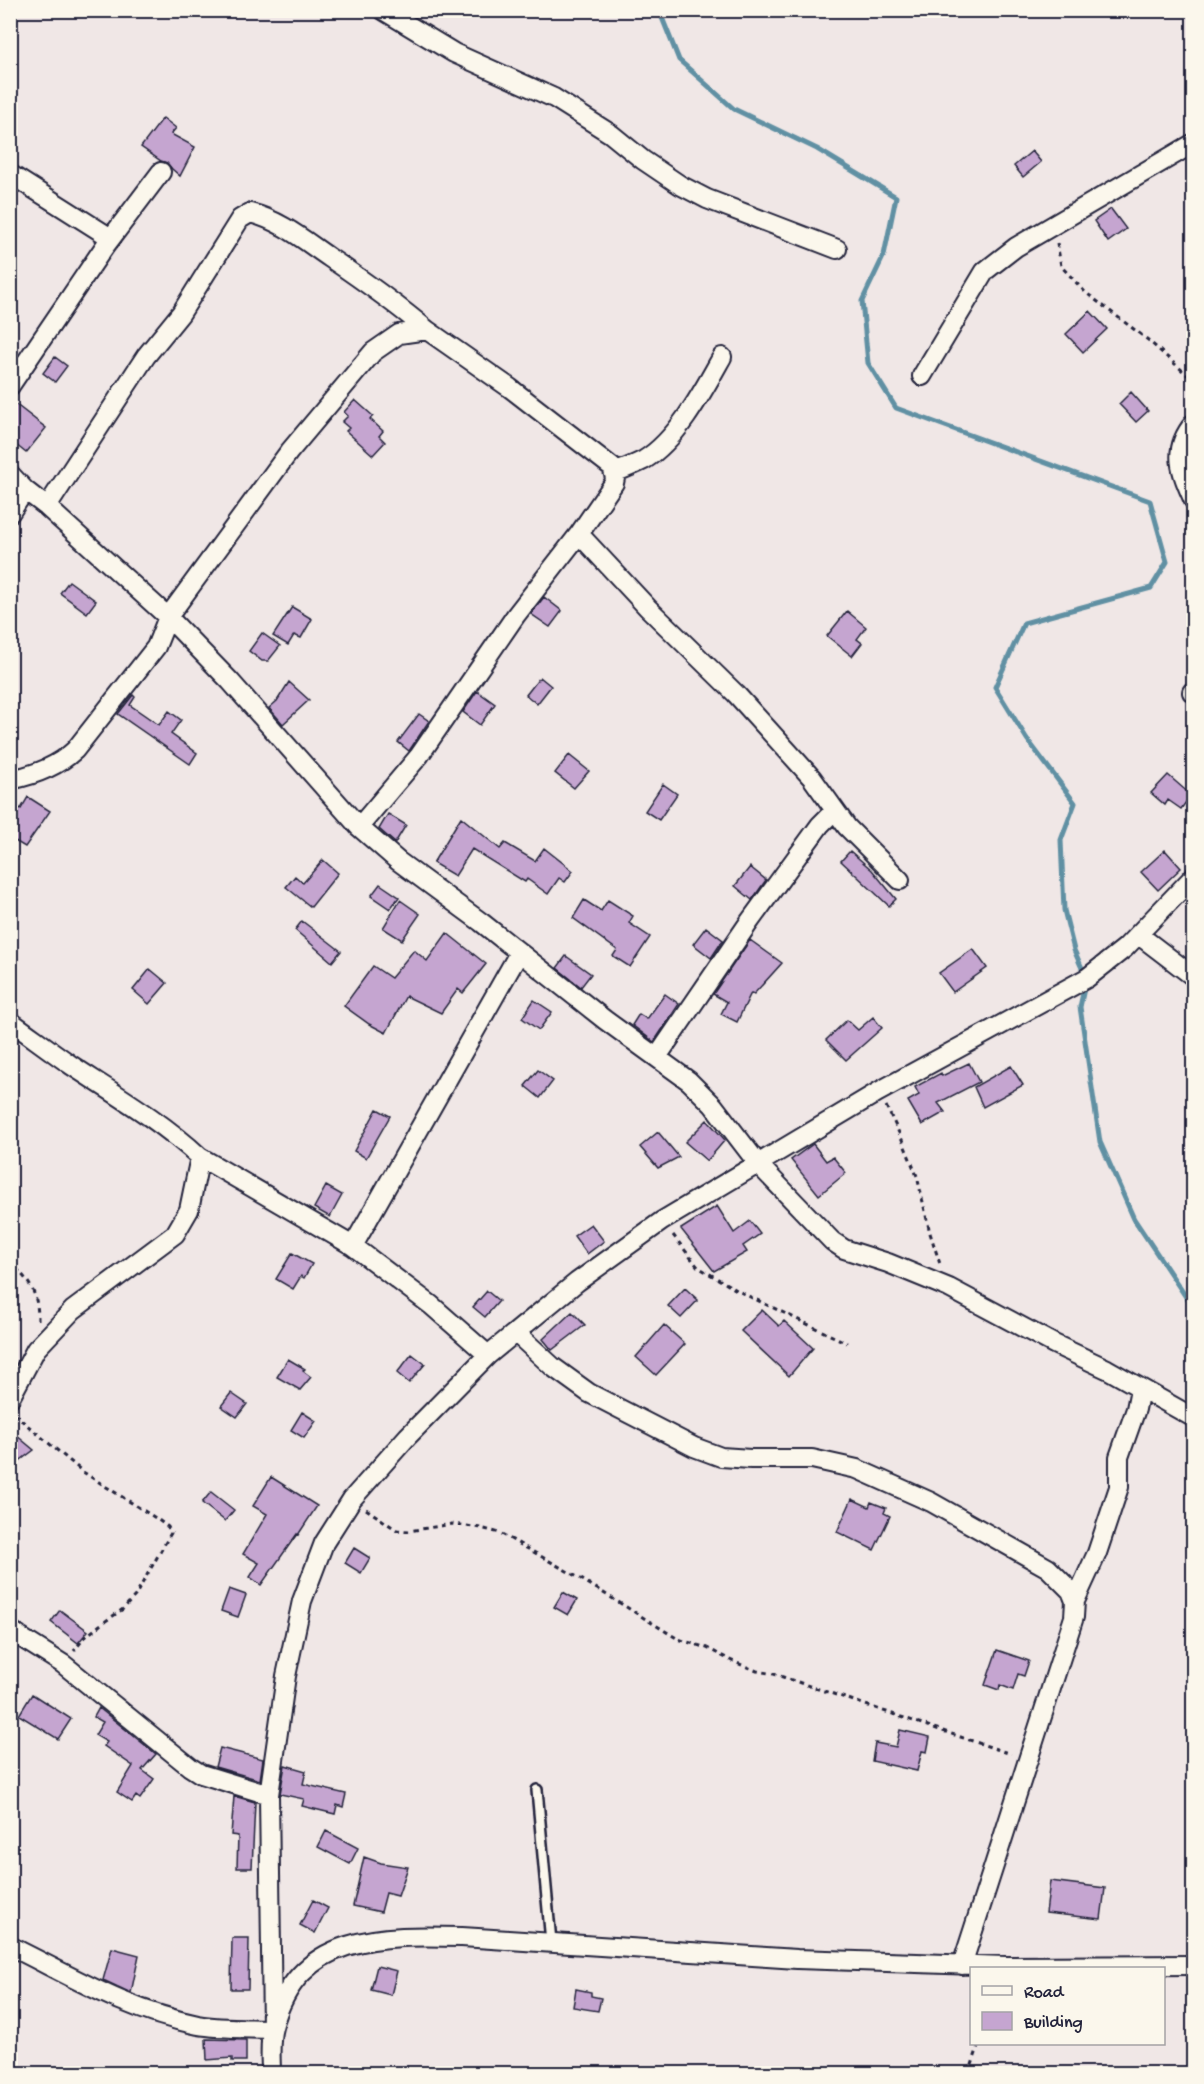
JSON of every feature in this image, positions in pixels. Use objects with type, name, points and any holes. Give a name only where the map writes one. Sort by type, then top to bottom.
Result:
[{"type":"street","points":[[383,10],[454,53],[554,98],[611,134],[643,160],[680,185],[707,199],[837,249]]},
{"type":"street","points":[[922,376],[986,271],[1016,247],[1194,143]]},
{"type":"street","points":[[10,386],[111,238],[161,172]]},
{"type":"street","points":[[10,174],[111,238]]},
{"type":"street","points":[[47,507],[146,356],[181,313],[240,219],[250,213],[288,229],[371,286],[427,330],[510,388],[612,467],[614,483],[579,534],[516,615],[419,756],[359,828]]},
{"type":"street","points":[[10,780],[34,774],[63,762],[75,750],[156,647],[168,617],[289,452],[373,352],[399,334],[427,330]]},
{"type":"street","points":[[614,473],[645,459],[666,440],[704,390],[722,357]]},
{"type":"street","points":[[1194,423],[1179,446],[1180,462],[1194,501]]},
{"type":"street","points":[[10,474],[168,617],[230,681],[359,828],[398,861],[605,1020],[689,1081],[713,1105],[759,1165],[832,1241],[844,1249],[888,1263],[949,1288],[1054,1344],[1107,1369],[1194,1418]]},
{"type":"street","points":[[10,513],[25,490]]},
{"type":"street","points":[[579,534],[648,608],[744,703],[813,778],[847,827],[900,880]]},
{"type":"street","points":[[657,1057],[750,921],[820,825],[834,811]]},
{"type":"street","points":[[271,2073],[269,1795],[286,1676],[302,1601],[324,1543],[352,1499],[408,1436],[488,1355],[577,1282],[662,1221],[878,1092],[1087,978],[1139,935],[1194,876]]},
{"type":"street","points":[[1139,935],[1194,977]]},
{"type":"street","points":[[353,1246],[519,953]]},
{"type":"street","points":[[10,1021],[182,1140],[200,1157],[353,1246],[431,1305],[488,1355]]},
{"type":"street","points":[[10,1398],[36,1349],[73,1310],[175,1234],[189,1210],[200,1157]]},
{"type":"street","points":[[516,1333],[553,1367],[589,1393],[694,1447],[721,1456],[751,1459],[812,1459],[857,1469],[931,1502],[1048,1568],[1064,1582],[1075,1601]]},
{"type":"street","points":[[962,1965],[1074,1617],[1075,1601],[1097,1553],[1119,1487],[1119,1457],[1136,1409],[1140,1389]]},
{"type":"street","points":[[10,1629],[63,1664],[190,1767],[201,1774],[269,1795]]},
{"type":"street","points":[[272,2029],[283,2000],[304,1970],[336,1949],[369,1939],[412,1936],[551,1942],[797,1959],[962,1965],[1194,1965]]},
{"type":"street","points":[[10,1946],[68,1977],[133,2007],[199,2025],[272,2029]]},
{"type":"lane","points":[[537,1790],[551,1942]]},
{"type":"path","points":[[1053,226],[1061,266],[1084,292],[1148,340],[1194,381]]},
{"type":"path","points":[[878,1092],[901,1137],[917,1176],[930,1233],[949,1288]]},
{"type":"path","points":[[662,1221],[698,1267],[740,1292],[848,1343]]},
{"type":"path","points":[[10,1262],[27,1279],[36,1295],[38,1324],[36,1349]]},
{"type":"path","points":[[10,1412],[83,1472],[157,1519],[168,1527],[171,1533],[135,1596],[123,1609],[84,1638],[63,1664]]},
{"type":"path","points":[[352,1499],[397,1530],[408,1531],[452,1524],[500,1533],[581,1579],[678,1639],[707,1648],[757,1671],[774,1674],[1027,1760]]},
{"type":"path","points":[[969,2073],[978,2045]]},
{"type":"building","points":[[163,118],[176,128],[171,134],[195,147],[180,176],[167,163],[141,147]]},
{"type":"building","points":[[1032,151],[1041,162],[1023,177],[1014,166]]},
{"type":"building","points":[[1111,209],[1126,229],[1108,242],[1094,221]]},
{"type":"building","points":[[1090,311],[1107,329],[1083,352],[1066,334]]},
{"type":"building","points":[[55,357],[67,366],[55,382],[43,373]]},
{"type":"building","points":[[1131,392],[1148,411],[1136,422],[1119,404]]},
{"type":"building","points":[[10,400],[46,428],[26,453],[10,440]]},
{"type":"building","points":[[355,400],[373,416],[370,419],[383,431],[379,436],[385,442],[373,455],[346,431],[349,428],[342,422],[348,416],[344,412]]},
{"type":"building","points":[[69,581],[96,601],[87,613],[60,593]]},
{"type":"building","points":[[544,597],[562,611],[550,627],[531,614]]},
{"type":"building","points":[[292,607],[312,619],[301,638],[294,635],[288,645],[273,636]]},
{"type":"building","points":[[847,611],[866,627],[857,639],[862,643],[852,656],[827,636]]},
{"type":"building","points":[[262,633],[280,646],[268,661],[262,661],[249,651]]},
{"type":"building","points":[[540,677],[551,686],[537,704],[526,695]]},
{"type":"building","points":[[289,682],[309,700],[283,724],[269,708],[277,701]]},
{"type":"building","points":[[477,691],[495,704],[480,725],[463,712]]},
{"type":"building","points":[[133,695],[135,697],[130,705],[159,725],[169,711],[181,720],[171,734],[197,753],[190,764],[118,714]]},
{"type":"building","points":[[419,714],[429,721],[409,751],[398,742]]},
{"type":"building","points":[[569,755],[589,771],[574,788],[555,773]]},
{"type":"building","points":[[1168,775],[1191,795],[1181,809],[1168,800],[1165,805],[1151,793]]},
{"type":"building","points":[[663,784],[677,794],[659,820],[645,811]]},
{"type":"building","points":[[28,797],[50,811],[25,847],[10,838],[10,817],[17,806],[21,809]]},
{"type":"building","points":[[388,814],[406,825],[395,843],[379,829]]},
{"type":"building","points":[[461,817],[500,849],[505,843],[535,861],[544,848],[573,871],[565,882],[559,878],[548,894],[527,879],[525,882],[472,849],[455,876],[433,863]]},
{"type":"building","points":[[1165,850],[1181,868],[1158,890],[1141,872]]},
{"type":"building","points":[[850,851],[872,870],[896,899],[889,906],[841,861]]},
{"type":"building","points":[[323,860],[338,873],[311,907],[286,887],[295,876],[303,883]]},
{"type":"building","points":[[750,867],[766,880],[752,900],[735,886]]},
{"type":"building","points":[[380,884],[399,897],[390,909],[371,896]]},
{"type":"building","points":[[400,900],[420,914],[402,940],[383,928]]},
{"type":"building","points":[[584,900],[601,911],[608,900],[633,916],[629,923],[650,937],[630,967],[613,956],[617,950],[573,918]]},
{"type":"building","points":[[302,921],[341,951],[332,962],[295,930]]},
{"type":"building","points":[[706,927],[723,940],[711,958],[693,944]]},
{"type":"building","points":[[447,933],[486,964],[463,993],[458,989],[441,1013],[406,996],[386,1033],[344,1006],[373,966],[391,978],[414,950],[427,961]]},
{"type":"building","points":[[750,940],[782,963],[754,994],[751,993],[737,1022],[721,1014],[727,1002],[713,994]]},
{"type":"building","points":[[973,949],[987,968],[953,992],[939,973]]},
{"type":"building","points":[[566,956],[591,974],[581,987],[557,968]]},
{"type":"building","points":[[150,969],[167,983],[149,1004],[133,990]]},
{"type":"building","points":[[665,994],[679,1004],[654,1042],[632,1025],[639,1014],[647,1019]]},
{"type":"building","points":[[534,1000],[552,1012],[539,1030],[522,1018]]},
{"type":"building","points":[[873,1017],[882,1028],[846,1060],[826,1040],[847,1020],[858,1030]]},
{"type":"building","points":[[969,1063],[979,1082],[938,1103],[945,1112],[922,1125],[908,1101],[919,1095],[915,1087],[941,1073],[942,1076]]},
{"type":"building","points":[[1011,1066],[1023,1085],[983,1107],[974,1087]]},
{"type":"building","points":[[538,1070],[553,1081],[540,1098],[525,1086]]},
{"type":"building","points":[[377,1109],[390,1116],[366,1158],[354,1151]]},
{"type":"building","points":[[707,1120],[725,1140],[707,1161],[685,1142]]},
{"type":"building","points":[[658,1132],[679,1157],[658,1168],[640,1147]]},
{"type":"building","points":[[813,1144],[826,1161],[833,1157],[846,1173],[819,1195],[791,1160]]},
{"type":"building","points":[[326,1186],[342,1195],[330,1217],[314,1208]]},
{"type":"building","points":[[717,1206],[734,1233],[750,1221],[760,1234],[743,1246],[747,1252],[714,1271],[681,1229]]},
{"type":"building","points":[[591,1224],[604,1241],[587,1254],[574,1236]]},
{"type":"building","points":[[292,1253],[312,1264],[304,1278],[301,1276],[293,1289],[276,1279]]},
{"type":"building","points":[[685,1288],[698,1300],[681,1318],[668,1306]]},
{"type":"building","points":[[487,1291],[499,1301],[485,1317],[473,1307]]},
{"type":"building","points":[[762,1310],[779,1326],[784,1321],[813,1348],[789,1376],[741,1331]]},
{"type":"building","points":[[572,1312],[585,1325],[552,1350],[543,1339]]},
{"type":"building","points":[[664,1325],[685,1344],[656,1375],[636,1357]]},
{"type":"building","points":[[412,1354],[425,1364],[409,1383],[397,1373]]},
{"type":"building","points":[[288,1359],[305,1369],[303,1371],[311,1377],[300,1390],[277,1377]]},
{"type":"building","points":[[231,1393],[247,1404],[237,1417],[221,1406]]},
{"type":"building","points":[[302,1412],[316,1421],[304,1438],[291,1430]]},
{"type":"building","points":[[10,1430],[34,1450],[10,1468]]},
{"type":"building","points":[[271,1477],[317,1506],[261,1585],[250,1577],[259,1563],[243,1554],[267,1514],[253,1506]]},
{"type":"building","points":[[211,1492],[234,1510],[225,1521],[202,1503]]},
{"type":"building","points":[[852,1499],[869,1507],[871,1502],[886,1508],[884,1513],[890,1516],[874,1550],[837,1532]]},
{"type":"building","points":[[354,1548],[370,1558],[361,1573],[345,1563]]},
{"type":"building","points":[[229,1589],[246,1595],[238,1617],[221,1611]]},
{"type":"building","points":[[563,1592],[577,1600],[568,1615],[554,1607]]},
{"type":"building","points":[[60,1610],[88,1631],[78,1643],[51,1622]]},
{"type":"building","points":[[997,1650],[1029,1661],[1024,1676],[1018,1674],[1013,1690],[1000,1685],[999,1690],[985,1685]]},
{"type":"building","points":[[32,1694],[71,1719],[58,1739],[19,1715]]},
{"type":"building","points":[[99,1708],[156,1754],[142,1770],[154,1779],[140,1799],[136,1796],[132,1802],[117,1792],[133,1766],[104,1746],[107,1742],[95,1735],[103,1722],[94,1717]]},
{"type":"building","points":[[900,1730],[930,1737],[927,1752],[922,1751],[917,1771],[872,1761],[875,1743],[896,1747]]},
{"type":"building","points":[[220,1748],[263,1759],[260,1780],[215,1767]]},
{"type":"building","points":[[285,1765],[306,1771],[303,1784],[346,1794],[343,1807],[337,1805],[335,1814],[302,1806],[304,1799],[280,1794]]},
{"type":"building","points":[[234,1796],[255,1802],[252,1868],[237,1868],[238,1836],[231,1835]]},
{"type":"building","points":[[326,1831],[358,1848],[350,1864],[318,1847]]},
{"type":"building","points":[[364,1857],[381,1863],[408,1867],[398,1896],[386,1893],[381,1912],[353,1906]]},
{"type":"building","points":[[1050,1881],[1105,1888],[1101,1919],[1046,1913]]},
{"type":"building","points":[[313,1900],[328,1908],[315,1933],[300,1925]]},
{"type":"building","points":[[232,1938],[249,1938],[248,1989],[231,1989]]},
{"type":"building","points":[[112,1948],[139,1955],[131,1993],[103,1980]]},
{"type":"building","points":[[377,1966],[397,1971],[391,1995],[371,1990]]},
{"type":"building","points":[[576,1989],[591,1992],[591,1996],[601,1998],[598,2011],[573,2007]]},
{"type":"building","points":[[206,2039],[246,2040],[246,2061],[232,2061],[232,2058],[207,2060]]},
{"type":"waterway","points":[[659,10],[679,60],[734,109],[817,149],[896,197],[884,255],[862,301],[868,363],[896,408],[1150,501],[1167,562],[1151,588],[1024,623],[995,687],[1027,739],[1075,803],[1061,840],[1064,910],[1074,950],[1085,975]]},
{"type":"waterway","points":[[1085,984],[1080,1007],[1100,1142],[1134,1219],[1194,1309]]}]
